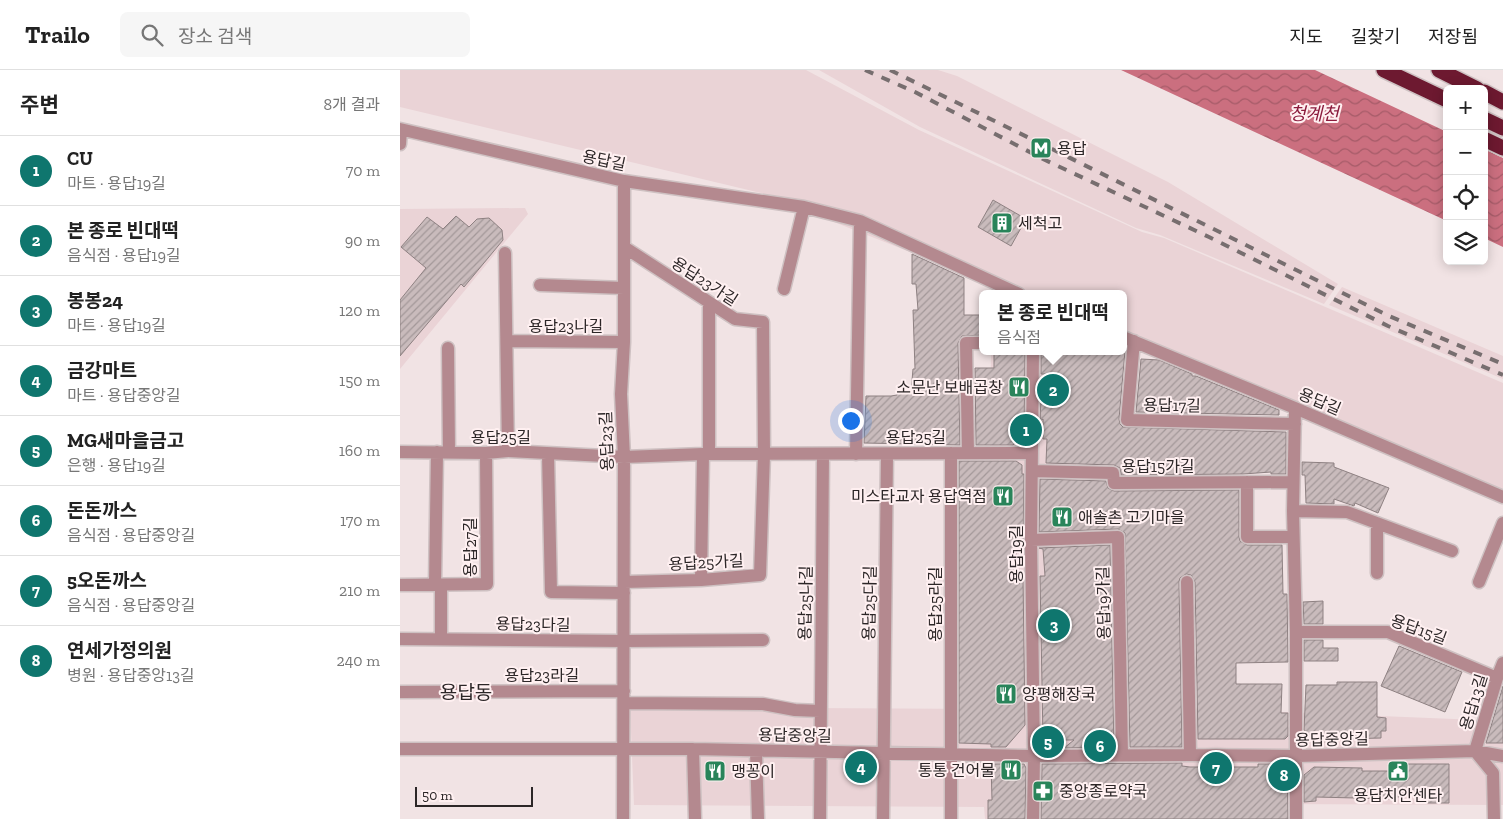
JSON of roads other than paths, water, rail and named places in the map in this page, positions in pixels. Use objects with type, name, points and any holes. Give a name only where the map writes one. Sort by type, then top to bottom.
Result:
[{"type":"highway","points":[[1384,70],[1443,98]]},
{"type":"highway","points":[[1439,70],[1469,85]]},
{"type":"highway","points":[[1416,85],[1443,107]]},
{"type":"highway","points":[[1488,94],[1503,102]]},
{"type":"highway","points":[[1488,121],[1503,128]]},
{"type":"highway","points":[[1488,141],[1503,148]]},
{"type":"street","name":"용답길","points":[[400,144],[400,130],[624,181],[804,208],[860,221],[1010,290]]},
{"type":"street","name":"용답23길","points":[[623,819],[624,457],[621,394],[624,342],[624,181]]},
{"type":"street","points":[[784,289],[804,208]]},
{"type":"street","points":[[856,454],[860,221]]},
{"type":"street","name":"용답23가길","points":[[624,247],[735,319],[763,322],[764,454]]},
{"type":"street","name":"용답23나길","points":[[505,253],[508,451]]},
{"type":"street","points":[[540,285],[624,288]]},
{"type":"street","points":[[701,580],[709,303]]},
{"type":"street","name":"용답길","points":[[1128,339],[1503,497]]},
{"type":"street","name":"용답17길","points":[[1128,339],[1127,420],[1295,424]]},
{"type":"street","name":"용답23나길","points":[[507,341],[624,342]]},
{"type":"street","points":[[968,453],[966,343],[979,343]]},
{"type":"street","name":"용답25길","points":[[438,585],[448,348]]},
{"type":"street","name":"용답19길","points":[[1033,819],[1031,540],[1034,355]]},
{"type":"street","points":[[1295,408],[1293,538],[1296,632],[1296,819]]},
{"type":"street","name":"용답25길","points":[[400,452],[486,453],[508,451],[624,457],[706,454],[1032,453]]},
{"type":"street","name":"용답27길","points":[[400,585],[487,584],[486,453]]},
{"type":"street","name":"용답25라길","points":[[951,453],[951,819]]},
{"type":"street","points":[[548,454],[550,592],[624,588]]},
{"type":"street","name":"용답25가길","points":[[624,588],[760,575],[764,454]]},
{"type":"street","name":"용답25나길","points":[[820,819],[823,454]]},
{"type":"street","name":"용답25다길","points":[[883,819],[887,454]]},
{"type":"street","name":"용답15가길","points":[[1032,471],[1113,473],[1114,483],[1293,482]]},
{"type":"street","points":[[1247,482],[1247,538],[1293,538]]},
{"type":"street","points":[[1293,511],[1346,512],[1452,551]]},
{"type":"street","points":[[1377,523],[1378,574]]},
{"type":"street","points":[[1479,582],[1503,523]]},
{"type":"street","name":"용답19가길","points":[[1031,540],[1118,537],[1122,756]]},
{"type":"street","points":[[1187,582],[1190,754]]},
{"type":"street","points":[[438,585],[441,639]]},
{"type":"street","name":"용답15길","points":[[1296,632],[1388,632],[1497,678]]},
{"type":"street","name":"용답23다길","points":[[400,639],[624,641]]},
{"type":"street","points":[[624,641],[763,640]]},
{"type":"street","name":"용답13길","points":[[1475,751],[1503,663]]},
{"type":"street","name":"용답23라길","points":[[400,692],[624,697]]},
{"type":"street","points":[[624,697],[762,704],[795,710],[820,711]]},
{"type":"street","name":"용답중앙길","points":[[400,749],[693,749],[1034,756],[1190,754],[1297,756],[1475,751],[1503,756]]},
{"type":"street","points":[[693,749],[694,819]]},
{"type":"street","points":[[756,751],[758,819]]},
{"type":"street","points":[[1475,751],[1493,772],[1494,819]]},
{"type":"water","name":"청계천","points":[[1121,70],[1315,70],[1443,130],[1443,219]]},
{"type":"water","points":[[1488,151],[1503,158],[1503,247],[1488,240]]},
{"type":"railway","points":[[865,70],[915,92],[1043,159],[1209,237],[1388,326],[1503,375]]},
{"type":"railway","points":[[890,70],[1389,316],[1503,364]]},
{"type":"place","name":"용답","points":[[1041,148]]},
{"type":"place","name":"세척고","points":[[1002,223]]},
{"type":"place","name":"소문난 보배곱창","points":[[1019,387]]},
{"type":"place","name":"본 종로 빈대떡","points":[[1053,390]]},
{"type":"place","name":"CU","points":[[1026,430]]},
{"type":"place","name":"미스타교자 용답역점","points":[[1003,496]]},
{"type":"place","name":"애솔촌 고기마을","points":[[1062,517]]},
{"type":"place","name":"봉봉24","points":[[1054,625]]},
{"type":"place","name":"양평해장국","points":[[1006,694]]},
{"type":"place","name":"MG새마을금고","points":[[1048,742]]},
{"type":"place","name":"돈돈까스","points":[[1100,746]]},
{"type":"place","name":"금강마트","points":[[861,767]]},
{"type":"place","name":"5오돈까스","points":[[1216,768]]},
{"type":"place","name":"통통 건어물","points":[[1011,770]]},
{"type":"place","name":"맹꽁이","points":[[715,771]]},
{"type":"place","name":"용답치안센타","points":[[1398,771]]},
{"type":"place","name":"연세가정의원","points":[[1284,775]]},
{"type":"place","name":"중앙종로약국","points":[[1043,791]]},
{"type":"district","name":"용답동","points":[[466,692]]}]
